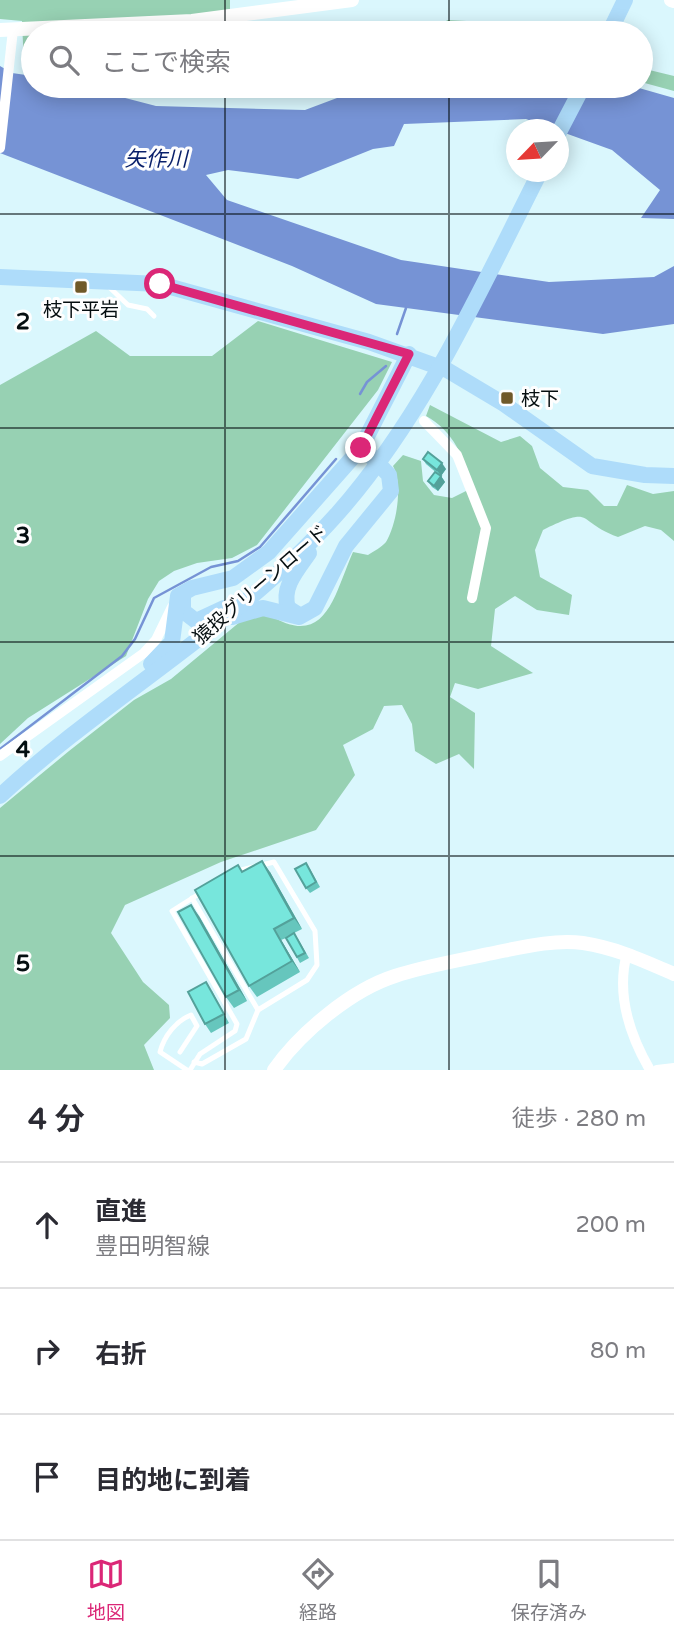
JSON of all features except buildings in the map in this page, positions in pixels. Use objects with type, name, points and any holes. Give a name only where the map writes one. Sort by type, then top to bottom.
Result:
[{"type":"main road","points":[[615,21],[625,0]]},
{"type":"main road","points":[[566,119],[577,98]]},
{"type":"main road","name":"猿投グリーンロード","points":[[0,796],[27,770],[217,624],[337,515],[390,449],[431,382],[535,182]]},
{"type":"main road","points":[[0,277],[160,284],[409,354],[447,370],[504,404],[592,466],[611,471],[674,476]]},
{"type":"main road","points":[[27,770],[73,726],[157,659],[172,642],[176,626],[175,602],[182,592],[233,578],[261,560],[361,448],[409,354]]},
{"type":"main road","points":[[217,624],[256,609],[271,609],[293,617],[305,616],[320,601],[346,546],[391,491],[391,480],[386,470],[361,448]]},
{"type":"main road","points":[[305,616],[295,614],[288,608],[288,589],[298,569],[337,515]]},
{"type":"main road","points":[[199,587],[187,593],[182,602],[187,616],[196,621],[224,608],[310,542]]},
{"type":"street","points":[[192,21],[352,0]]},
{"type":"street","points":[[0,148],[8,33]]},
{"type":"street","points":[[424,421],[451,445],[486,528],[472,598]]},
{"type":"street","points":[[446,461],[460,461]]},
{"type":"street","points":[[0,756],[145,653],[156,640],[175,602]]},
{"type":"street","points":[[274,1070],[319,1021],[392,976],[533,944],[581,943],[627,953],[674,974]]},
{"type":"street","points":[[627,953],[624,966],[625,1016],[650,1070]]},
{"type":"street","points":[[657,1070],[674,1068]]},
{"type":"lane","points":[[105,281],[128,304],[146,309],[154,316]]},
{"type":"lane","points":[[194,1062],[202,1064],[246,1039],[258,1010],[307,980],[317,965],[315,931],[274,862],[234,872]]},
{"type":"lane","points":[[180,1052],[197,1026],[191,1015],[182,1019],[163,1041],[160,1052],[189,1070],[200,1054],[235,1031],[237,1024],[172,911],[213,885]]},
{"type":"lane","points":[[192,898],[258,1010]]},
{"type":"lane","points":[[170,1070],[176,1063]]},
{"type":"green space","points":[[0,0],[230,0],[230,9],[198,16],[197,21],[0,19]]},
{"type":"green space","points":[[653,71],[674,76],[674,91],[653,85]]},
{"type":"green space","points":[[258,321],[392,362],[378,390],[257,545],[232,558],[197,563],[174,571],[159,581],[148,599],[126,656],[28,718],[0,744],[0,385],[96,331],[130,356],[212,356]]},
{"type":"green space","points":[[430,405],[501,442],[520,436],[532,446],[540,468],[563,487],[588,490],[604,506],[617,506],[627,485],[653,494],[674,491],[674,541],[661,530],[645,526],[618,537],[579,517],[543,530],[535,550],[540,577],[572,595],[569,615],[537,610],[515,596],[495,609],[491,646],[533,673],[478,689],[455,683],[450,697],[475,713],[474,769],[459,754],[436,764],[415,751],[412,724],[402,705],[384,706],[373,729],[343,745],[355,775],[316,830],[221,862],[125,905],[111,933],[143,982],[169,1005],[170,1018],[144,1045],[154,1070],[0,1070],[0,808],[134,700],[171,679],[241,621],[268,614],[288,624],[303,626],[315,622],[333,600],[353,552],[368,555],[386,542],[397,504],[398,483],[393,466],[403,455],[421,461],[423,481],[434,495],[452,498],[474,487],[462,456],[451,438],[444,429],[426,416]]},
{"type":"water","name":"矢作川","points":[[0,66],[12,73],[21,74],[21,98],[125,98],[156,106],[305,110],[337,98],[653,98],[653,92],[674,98],[674,219],[641,218],[660,190],[612,150],[569,134],[569,119],[404,124],[394,146],[373,149],[298,179],[228,170],[206,175],[227,200],[401,260],[549,282],[654,277],[674,266],[674,324],[603,334],[376,304],[292,266],[0,153]]},
{"type":"waterway","points":[[397,334],[406,308]]},
{"type":"waterway","points":[[360,394],[367,382],[386,366]]},
{"type":"waterway","points":[[0,749],[122,656],[135,639],[154,598],[211,567],[238,561],[260,547],[336,459]]},
{"type":"place","name":"枝下平岩","points":[[81,287]]},
{"type":"place","name":"枝下","points":[[507,398]]},
{"type":"route","points":[[160,284],[409,354],[361,448]]}]
